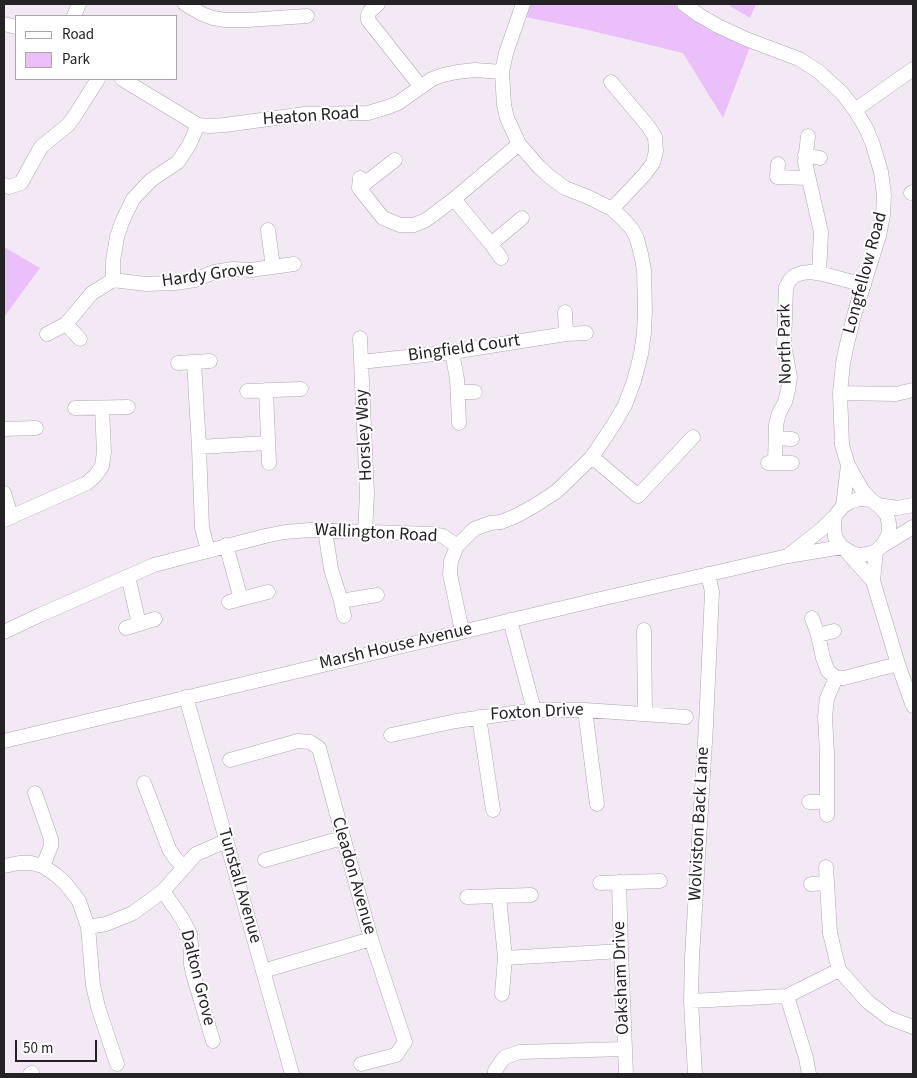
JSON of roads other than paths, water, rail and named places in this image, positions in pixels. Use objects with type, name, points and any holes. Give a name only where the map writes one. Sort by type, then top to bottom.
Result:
[{"type":"street","points":[[185,4],[202,14],[225,20],[248,20],[286,10],[307,16]]},
{"type":"street","points":[[378,4],[370,11],[368,20],[420,87]]},
{"type":"street","name":"Wallington Road","points":[[4,632],[154,564],[285,532],[325,530],[432,534],[443,536],[457,546],[474,529],[490,523],[501,522],[540,503],[557,491],[592,457],[625,405],[634,381],[644,333],[644,270],[637,239],[632,229],[623,219],[612,209],[565,188],[550,177],[519,144],[507,118],[502,87],[502,72],[506,53],[523,4]]},
{"type":"street","name":"Longfellow Road","points":[[684,4],[718,26],[799,59],[818,71],[842,93],[855,110],[866,128],[873,145],[881,172],[884,194],[883,215],[879,236],[847,344],[840,393],[842,445],[848,465],[862,490],[875,502]]},
{"type":"street","points":[[855,110],[913,68]]},
{"type":"street","name":"Heaton Road","points":[[198,125],[225,125],[305,114],[368,112],[388,108],[398,103],[432,79],[457,72],[475,70],[502,72]]},
{"type":"street","points":[[4,186],[16,186],[25,178],[41,147],[74,117],[97,80]]},
{"type":"street","points":[[47,334],[66,324],[92,293],[113,280],[113,261],[117,238],[122,222],[133,200],[151,180],[178,162],[189,145],[198,125],[124,80]]},
{"type":"street","points":[[611,82],[655,136],[656,151],[653,163],[645,174],[612,209]]},
{"type":"street","points":[[808,136],[805,162],[821,232],[818,273]]},
{"type":"street","points":[[395,160],[359,183],[382,218],[400,225],[414,225],[426,220],[454,199],[519,144]]},
{"type":"street","points":[[806,155],[820,158]]},
{"type":"street","points":[[778,164],[777,176],[808,178]]},
{"type":"street","points":[[454,199],[501,258]]},
{"type":"street","points":[[491,244],[522,218]]},
{"type":"street","name":"Hardy Grove","points":[[268,230],[273,267]]},
{"type":"street","name":"Hardy Grove","points":[[113,280],[146,284],[175,283],[195,280],[214,272],[251,270],[294,264]]},
{"type":"street","name":"North Park","points":[[792,463],[772,463],[776,425],[779,412],[785,402],[790,377],[784,346],[786,287],[794,276],[802,273],[818,273],[864,285]]},
{"type":"street","points":[[565,312],[566,334]]},
{"type":"street","points":[[66,324],[80,339]]},
{"type":"street","name":"Bingfield Court","points":[[362,362],[452,352],[566,334],[586,333]]},
{"type":"street","name":"Horsley Way","points":[[360,338],[367,494],[365,532]]},
{"type":"street","points":[[452,352],[457,379],[459,423]]},
{"type":"street","points":[[178,363],[210,361]]},
{"type":"street","points":[[194,362],[202,528],[208,550]]},
{"type":"street","points":[[247,391],[301,389]]},
{"type":"street","points":[[266,390],[269,463]]},
{"type":"street","points":[[840,393],[896,394],[913,390]]},
{"type":"street","points":[[458,392],[475,392]]},
{"type":"street","points":[[75,408],[128,407]]},
{"type":"street","points":[[4,493],[8,518],[87,483],[102,466],[104,452],[102,408]]},
{"type":"street","points":[[4,429],[36,428]]},
{"type":"street","points":[[592,457],[643,500],[652,481],[693,437]]},
{"type":"street","points":[[776,438],[792,439]]},
{"type":"street","points":[[199,447],[267,442]]},
{"type":"street","name":"Longfellow Road","points":[[839,511],[848,465]]},
{"type":"street","name":"Marsh House Avenue","points":[[788,556],[823,528],[850,502],[859,499],[897,508],[913,504]]},
{"type":"street","points":[[873,581],[879,548],[889,534],[887,515],[875,502]]},
{"type":"street","points":[[839,511],[834,525],[835,537],[873,581],[913,706]]},
{"type":"street","name":"Marsh House Avenue","points":[[4,741],[462,631],[788,556],[844,549],[860,555],[868,554],[913,527]]},
{"type":"street","points":[[325,530],[331,569],[344,616]]},
{"type":"street","points":[[226,546],[235,601],[268,592]]},
{"type":"street","points":[[457,546],[450,574],[462,631]]},
{"type":"street","name":"Wolviston Back Lane","points":[[695,1074],[691,1001],[692,957],[712,601],[708,574]]},
{"type":"street","points":[[128,576],[132,626],[155,619]]},
{"type":"street","points":[[341,601],[377,595]]},
{"type":"street","points":[[812,618],[828,671],[836,678],[844,678],[898,664]]},
{"type":"street","points":[[510,620],[534,710]]},
{"type":"street","points":[[644,630],[644,714]]},
{"type":"street","points":[[818,635],[834,631]]},
{"type":"street","points":[[808,802],[827,808],[825,717],[827,698],[836,678]]},
{"type":"street","name":"Tunstall Avenue","points":[[186,697],[292,1074]]},
{"type":"street","name":"Foxton Drive","points":[[391,735],[479,717],[534,710],[585,710],[686,717]]},
{"type":"street","points":[[585,710],[598,804]]},
{"type":"street","points":[[479,717],[491,810]]},
{"type":"street","name":"Cleadon Avenue","points":[[230,761],[298,741],[310,742],[318,748],[371,939],[411,1045],[396,1055],[362,1065]]},
{"type":"street","points":[[144,783],[169,849],[184,868]]},
{"type":"street","points":[[35,793],[38,819],[51,839],[51,846],[43,866]]},
{"type":"street","points":[[265,861],[342,838]]},
{"type":"street","points":[[88,927],[106,924],[139,909],[164,891],[196,854],[226,841]]},
{"type":"street","points":[[4,866],[31,863],[43,866],[66,884],[79,901],[88,927],[96,1000],[117,1064]]},
{"type":"street","points":[[826,867],[830,933],[839,970],[868,1002],[889,1018],[913,1027]]},
{"type":"street","points":[[600,883],[660,881]]},
{"type":"street","name":"Oaksham Drive","points":[[619,882],[626,1074]]},
{"type":"street","points":[[811,884],[826,883]]},
{"type":"street","name":"Dalton Grove","points":[[164,891],[190,934],[192,969],[213,1041]]},
{"type":"street","points":[[467,897],[531,895]]},
{"type":"street","points":[[499,897],[505,958],[502,994]]},
{"type":"street","points":[[263,971],[371,939]]},
{"type":"street","points":[[505,958],[621,951]]},
{"type":"street","points":[[691,1001],[787,996],[839,970]]},
{"type":"street","points":[[787,996],[809,1074]]},
{"type":"street","points":[[495,1074],[495,1071],[505,1057],[520,1052],[624,1050]]}]
